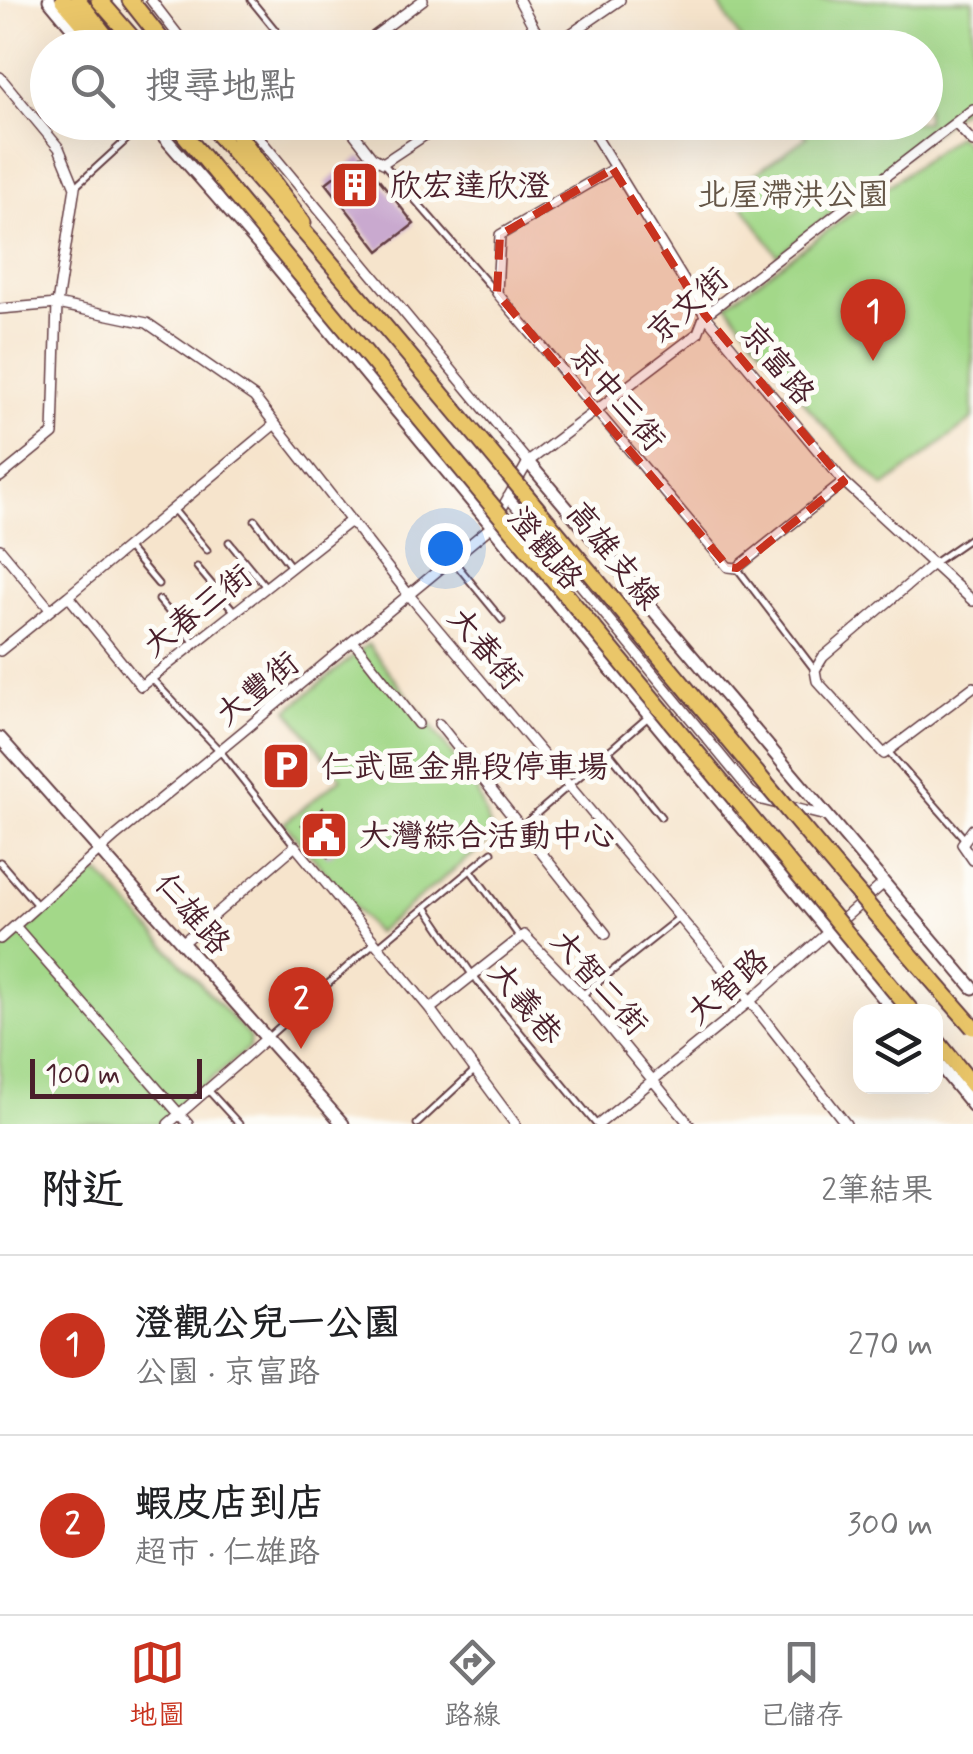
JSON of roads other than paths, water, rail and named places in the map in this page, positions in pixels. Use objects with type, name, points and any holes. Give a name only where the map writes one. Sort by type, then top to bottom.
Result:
[{"type":"highway","points":[[63,0],[89,30]]},
{"type":"highway","points":[[78,0],[101,30]]},
{"type":"highway","points":[[99,0],[125,30]]},
{"type":"highway","points":[[130,0],[154,30]]},
{"type":"highway","name":"高雄支線","points":[[189,140],[905,1004]]},
{"type":"highway","name":"高雄支線","points":[[223,140],[510,470],[852,889],[973,1027]]},
{"type":"highway","points":[[242,140],[295,206],[311,240]]},
{"type":"highway","points":[[943,1049],[973,1086]]},
{"type":"street","points":[[49,0],[74,30]]},
{"type":"street","points":[[151,0],[174,30]]},
{"type":"street","points":[[382,30],[423,0]]},
{"type":"street","points":[[519,0],[536,30]]},
{"type":"street","points":[[574,30],[620,0]]},
{"type":"street","points":[[0,77],[30,113]]},
{"type":"street","name":"京文街","points":[[943,132],[973,109]]},
{"type":"street","points":[[955,123],[973,142]]},
{"type":"street","points":[[0,477],[53,434],[58,304],[75,187],[52,140]]},
{"type":"street","name":"澄觀路","points":[[164,140],[492,526],[888,1004]]},
{"type":"street","name":"澄觀路","points":[[261,140],[973,988]]},
{"type":"street","points":[[359,140],[372,157],[383,163],[418,140]]},
{"type":"street","name":"京富路","points":[[597,140],[705,316],[844,482],[973,600]]},
{"type":"street","name":"京文街","points":[[528,462],[698,334],[705,316],[933,140]]},
{"type":"street","points":[[496,294],[500,234],[613,169]]},
{"type":"street","name":"京中三街","points":[[496,294],[600,411],[718,560],[737,568]]},
{"type":"street","name":"大春街","points":[[0,309],[58,304],[147,323],[254,397],[409,595],[750,1001],[846,1124]]},
{"type":"street","points":[[0,651],[275,424]]},
{"type":"street","name":"大豐街","points":[[0,939],[101,850],[492,526],[528,462]]},
{"type":"street","points":[[737,568],[844,482]]},
{"type":"street","points":[[508,497],[751,792],[762,800],[829,817]]},
{"type":"street","name":"大春三街","points":[[68,596],[141,686],[350,521]]},
{"type":"street","points":[[0,549],[48,608]]},
{"type":"street","points":[[934,563],[822,657],[815,670],[816,681],[878,750],[890,754],[973,687]]},
{"type":"street","points":[[353,642],[418,724]]},
{"type":"street","points":[[439,724],[606,934]]},
{"type":"street","name":"仁雄路","points":[[0,738],[343,1124]]},
{"type":"street","points":[[973,828],[963,836],[962,844],[973,860]]},
{"type":"street","points":[[182,943],[295,846],[430,1008],[515,1124]]},
{"type":"street","name":"大智路","points":[[598,1124],[750,1001],[884,883]]},
{"type":"street","points":[[15,926],[188,1124]]},
{"type":"street","name":"大智二街","points":[[430,1008],[519,936],[529,938],[582,995],[689,1124]]},
{"type":"street","points":[[168,1124],[268,1038]]},
{"type":"street","points":[[943,1069],[973,1106]]},
{"type":"lane","points":[[251,0],[275,30]]},
{"type":"lane","points":[[75,187],[129,140]]},
{"type":"lane","points":[[383,163],[496,294]]},
{"type":"lane","points":[[173,508],[207,550]]},
{"type":"lane","points":[[255,520],[292,567]]},
{"type":"lane","points":[[934,563],[973,536]]},
{"type":"lane","points":[[229,542],[266,588]]},
{"type":"lane","points":[[127,547],[158,584]]},
{"type":"lane","points":[[452,559],[502,620]]},
{"type":"lane","points":[[197,567],[235,612]]},
{"type":"lane","points":[[737,568],[815,670]]},
{"type":"lane","points":[[159,600],[195,644]]},
{"type":"lane","points":[[150,678],[220,751],[295,846]]},
{"type":"lane","points":[[521,827],[649,716]]},
{"type":"lane","points":[[608,752],[662,817]]},
{"type":"lane","points":[[890,754],[963,836]]},
{"type":"lane","points":[[268,1038],[492,852]]},
{"type":"lane","points":[[0,862],[38,906]]},
{"type":"lane","points":[[470,869],[519,936]]},
{"type":"lane","name":"大義巷","points":[[426,907],[472,973],[598,1124]]},
{"type":"lane","points":[[582,995],[680,917]]},
{"type":"lane","points":[[417,1124],[476,1069]]},
{"type":"lane","points":[[208,1090],[239,1124]]},
{"type":"place","name":"欣宏達欣澄","points":[[355,185]]},
{"type":"place","name":"澄觀公兒一公園","points":[[873,361]]},
{"type":"place","name":"仁武區金鼎段停車場","points":[[286,766]]},
{"type":"place","name":"大灣綜合活動中心","points":[[324,835]]},
{"type":"place","name":"蝦皮店到店","points":[[301,1049]]},
{"type":"park label","name":"北屋滯洪公園","points":[[793,194]]}]
